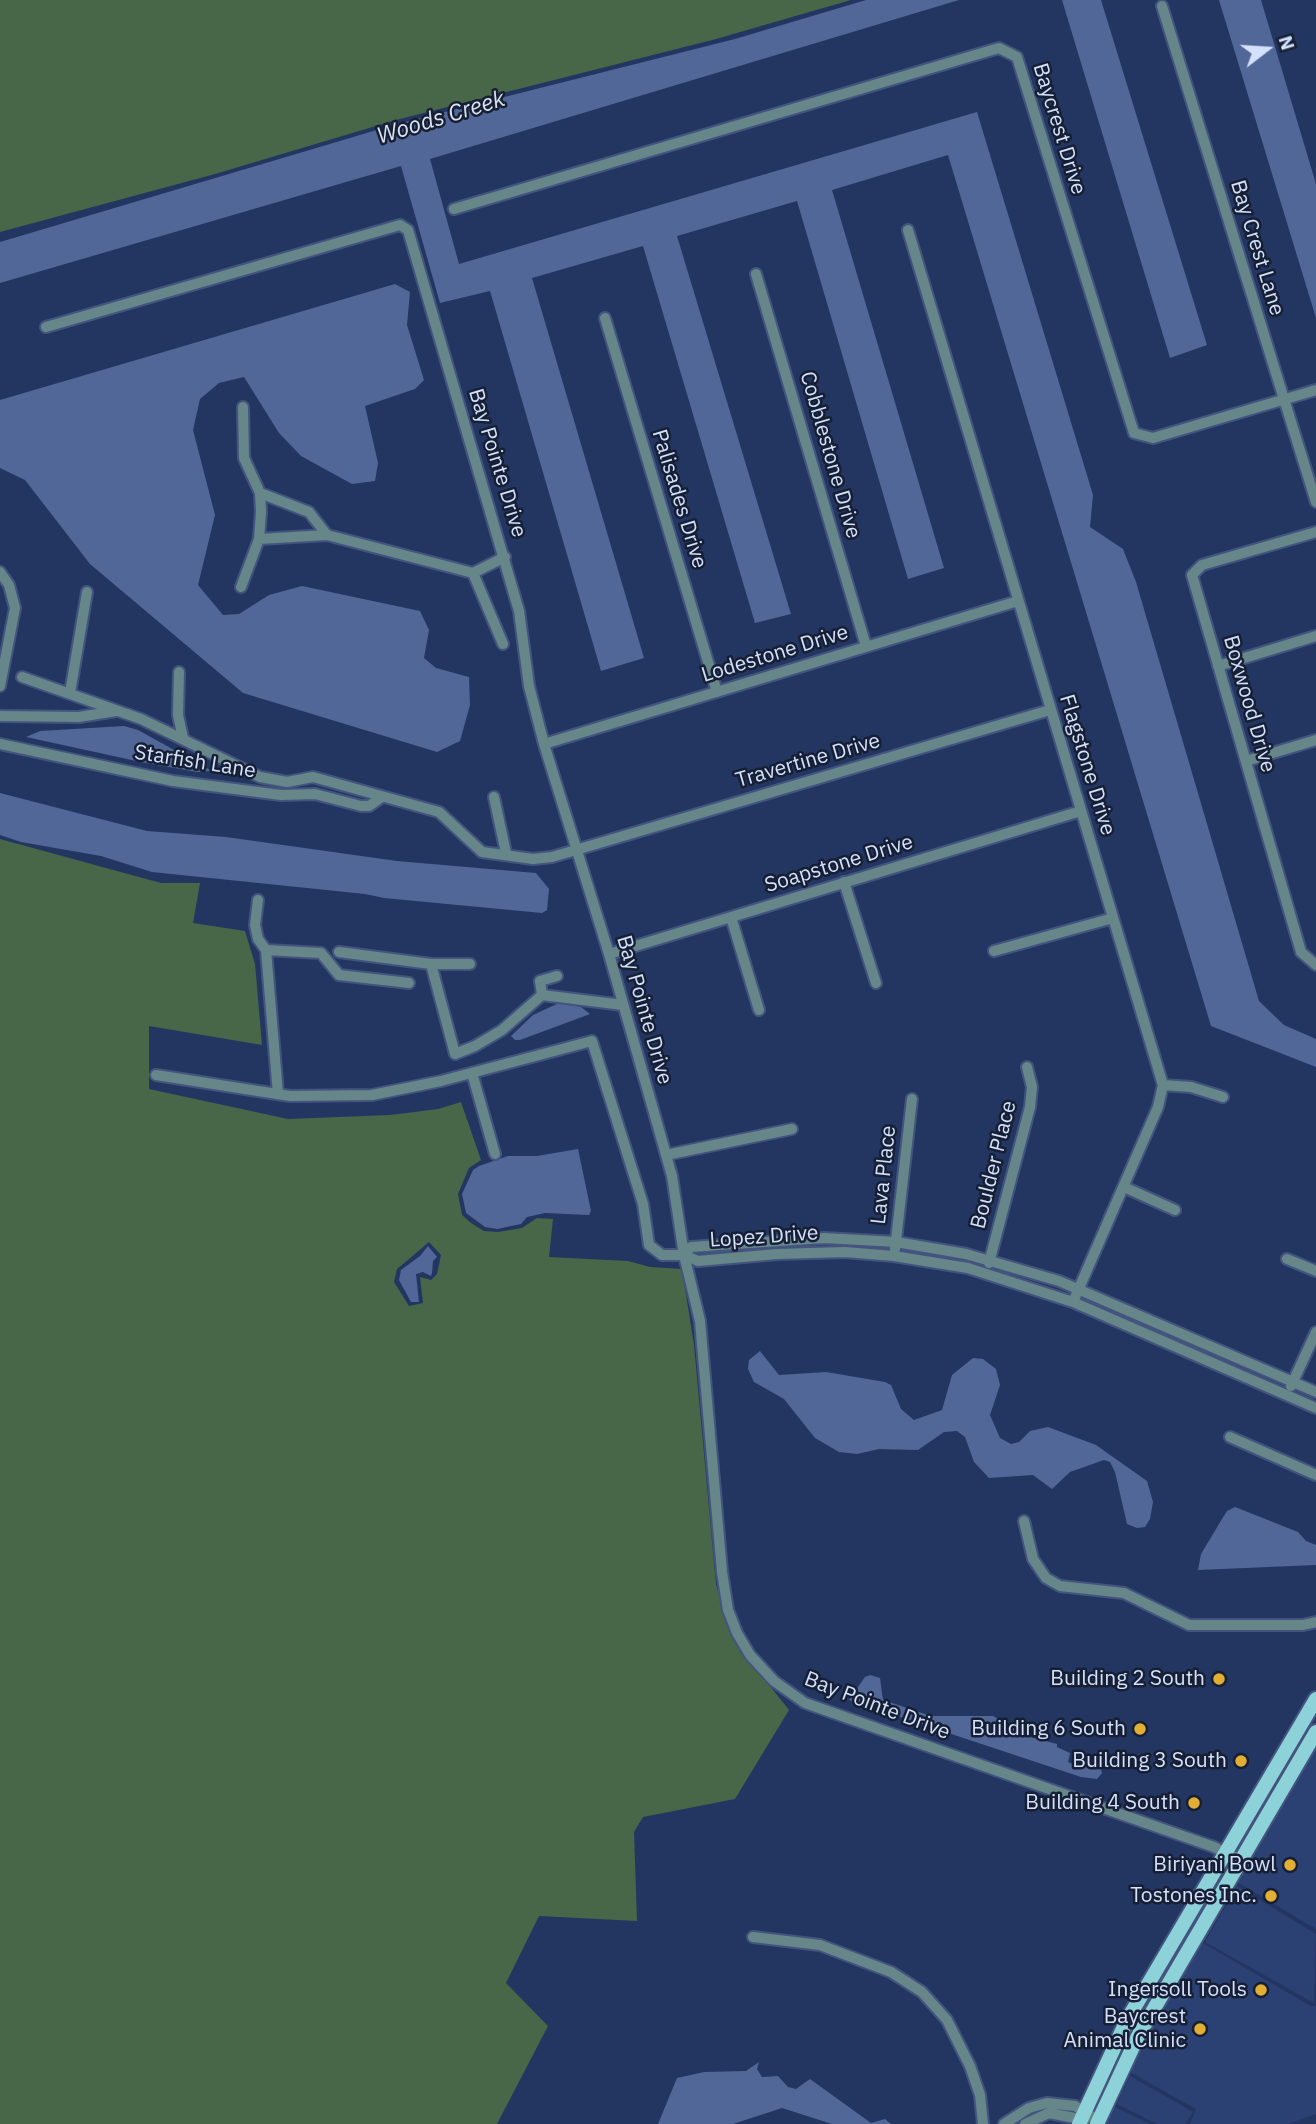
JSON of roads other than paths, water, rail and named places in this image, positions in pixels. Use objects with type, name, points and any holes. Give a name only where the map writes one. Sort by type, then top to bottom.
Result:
[{"type":"main road","points":[[1081,2118],[1113,2046],[1316,1699]]},
{"type":"main road","points":[[1098,2123],[1129,2053],[1314,1739]]},
{"type":"main road","points":[[1163,1959],[1178,1967]]},
{"type":"street","name":"Bay Crest Lane","points":[[1162,6],[1316,502]]},
{"type":"street","name":"Baycrest Drive","points":[[454,209],[999,48],[1017,57],[1134,433],[1153,438],[1316,390]]},
{"type":"street","name":"Bay Pointe Drive","points":[[46,327],[400,225],[408,230],[505,557],[519,611],[529,685],[544,744],[609,954],[666,1155],[684,1255],[700,1321],[725,1597],[737,1633],[758,1665],[790,1694],[821,1709],[1226,1852],[1241,1860]]},
{"type":"street","name":"Flagstone Drive","points":[[908,230],[1163,1085]]},
{"type":"street","name":"Cobblestone Drive","points":[[756,274],[866,646]]},
{"type":"street","name":"Palisades Drive","points":[[605,318],[717,692]]},
{"type":"street","points":[[241,587],[259,538],[260,493],[244,458],[243,407]]},
{"type":"street","points":[[260,493],[309,512],[327,535]]},
{"type":"street","name":"Boxwood Drive","points":[[1316,532],[1202,565],[1192,575],[1301,953],[1316,965]]},
{"type":"street","points":[[259,538],[327,535],[473,573],[505,557]]},
{"type":"street","points":[[0,572],[9,585],[15,608],[0,686]]},
{"type":"street","points":[[473,573],[503,645]]},
{"type":"street","points":[[70,693],[87,592]]},
{"type":"street","name":"Lodestone Drive","points":[[544,744],[1018,601]]},
{"type":"street","points":[[1218,666],[1316,636]]},
{"type":"street","points":[[178,672],[178,715],[183,738]]},
{"type":"street","name":"Travertine Drive","points":[[22,677],[119,710],[183,738],[260,777],[287,782],[313,777],[439,811],[482,852],[496,856],[506,853],[533,859],[576,849],[1050,710]]},
{"type":"street","points":[[0,716],[79,717],[119,710]]},
{"type":"street","points":[[1246,761],[1316,740]]},
{"type":"street","name":"Starfish Lane","points":[[0,744],[173,781],[281,795],[316,794],[361,806],[369,806],[382,797]]},
{"type":"street","points":[[494,797],[506,853]]},
{"type":"street","name":"Soapstone Drive","points":[[609,954],[1082,811]]},
{"type":"street","points":[[844,882],[876,984]]},
{"type":"street","points":[[258,900],[255,925],[258,939],[266,950],[278,1094]]},
{"type":"street","points":[[731,917],[760,1010]]},
{"type":"street","points":[[994,951],[1113,918]]},
{"type":"street","points":[[266,950],[321,953],[339,975],[409,983]]},
{"type":"street","points":[[339,951],[431,964],[470,964]]},
{"type":"street","points":[[431,964],[455,1054],[502,1030],[542,995],[623,1005]]},
{"type":"street","points":[[542,995],[540,981],[557,976]]},
{"type":"street","points":[[156,1075],[278,1094],[372,1095],[472,1073],[592,1041],[643,1204],[649,1245],[662,1255],[684,1255]]},
{"type":"street","name":"Boulder Place","points":[[986,1273],[1032,1097],[1027,1068]]},
{"type":"street","points":[[472,1073],[495,1154]]},
{"type":"street","points":[[1073,1302],[1161,1102],[1163,1085],[1191,1087],[1223,1097]]},
{"type":"street","name":"Lava Place","points":[[894,1256],[912,1099]]},
{"type":"street","points":[[666,1155],[792,1129]]},
{"type":"street","points":[[1124,1187],[1175,1210]]},
{"type":"street","name":"Lopez Drive","points":[[1316,1392],[1079,1290],[990,1259],[896,1242],[789,1239],[691,1247],[684,1255],[698,1261],[808,1252],[894,1256],[986,1273],[1073,1302],[1316,1408]]},
{"type":"street","points":[[1287,1259],[1316,1271]]},
{"type":"street","points":[[1287,1395],[1316,1332]]},
{"type":"street","points":[[1230,1437],[1316,1475]]},
{"type":"street","points":[[1024,1521],[1033,1559],[1046,1578],[1060,1586],[1124,1592],[1189,1626],[1303,1625],[1316,1622]]},
{"type":"street","points":[[1296,1733],[1314,1739]]},
{"type":"street","points":[[753,1937],[820,1945],[891,1972],[922,1992],[943,2014],[962,2049],[977,2085],[983,2122]]},
{"type":"street","points":[[1004,2124],[1029,2108],[1047,2103],[1065,2104],[1081,2118]]},
{"type":"street","points":[[1025,2124],[1049,2113],[1098,2123]]},
{"type":"water","name":"Woods Creek","points":[[866,0],[959,0],[430,159],[459,264],[977,112],[1093,495],[1090,527],[1123,549],[1136,582],[1259,1001],[1284,1025],[1316,1039],[1316,1067],[1211,1026],[948,155],[832,190],[944,568],[908,579],[797,201],[677,236],[791,614],[755,623],[643,246],[532,278],[644,658],[601,671],[490,291],[440,303],[401,166],[0,283],[0,242],[397,124],[735,39]]},
{"type":"water","points":[[1062,0],[1101,0],[1207,345],[1170,358]]},
{"type":"water","points":[[1219,0],[1261,0],[1316,184],[1316,318]]},
{"type":"water","points":[[395,284],[410,292],[407,325],[424,380],[415,389],[365,406],[378,463],[375,481],[352,484],[301,456],[279,433],[244,377],[219,383],[200,399],[193,430],[215,515],[198,585],[223,615],[239,614],[269,595],[302,586],[420,611],[429,630],[424,658],[436,668],[469,677],[470,705],[460,741],[437,752],[243,693],[90,564],[25,480],[0,468],[0,400]]},
{"type":"water","points":[[124,726],[138,730],[212,771],[197,772],[141,762],[26,737],[40,731]]},
{"type":"water","points":[[0,793],[147,831],[226,837],[397,861],[536,873],[549,889],[547,910],[542,913],[384,898],[152,872],[101,856],[21,842],[0,835]]},
{"type":"water","points":[[559,1003],[581,1007],[590,1014],[520,1040],[511,1036],[533,1015]]},
{"type":"water","points":[[578,1149],[591,1211],[589,1215],[545,1213],[527,1217],[521,1224],[497,1229],[485,1227],[466,1213],[462,1194],[473,1170],[479,1166],[508,1156],[537,1156]]},
{"type":"water","points":[[428,1246],[437,1257],[433,1261],[431,1276],[423,1272],[416,1274],[419,1302],[411,1302],[399,1280],[401,1270],[420,1256]]},
{"type":"water","points":[[760,1351],[779,1375],[826,1372],[885,1382],[891,1385],[901,1409],[914,1420],[942,1410],[952,1375],[973,1358],[983,1359],[996,1369],[1000,1385],[990,1415],[1000,1438],[1011,1444],[1019,1442],[1030,1431],[1048,1427],[1096,1445],[1147,1481],[1153,1502],[1150,1519],[1145,1527],[1137,1528],[1127,1524],[1115,1472],[1110,1462],[1104,1460],[1070,1472],[1052,1489],[1033,1475],[989,1478],[974,1462],[965,1437],[957,1431],[944,1432],[918,1450],[879,1449],[857,1454],[839,1452],[815,1438],[784,1399],[754,1382],[748,1369],[749,1360]]},
{"type":"water","points":[[1235,1507],[1298,1532],[1306,1541],[1316,1545],[1316,1565],[1198,1570],[1201,1554],[1227,1511]]},
{"type":"water","points":[[870,1675],[880,1678],[883,1700],[931,1716],[993,1716],[1026,1736],[1057,1744],[1057,1747],[1070,1753],[1068,1762],[1073,1764],[1081,1757],[1085,1763],[1098,1756],[1102,1773],[1097,1779],[1081,1777],[849,1700],[865,1677]]},
{"type":"water","points":[[759,2062],[757,2069],[762,2077],[778,2076],[788,2087],[796,2089],[810,2079],[871,2123],[885,2119],[891,2124],[832,2124],[782,2108],[733,2124],[658,2124],[677,2078],[704,2072],[746,2071]]},
{"type":"place","name":"Building 2 South","points":[[1219,1679]]},
{"type":"place","name":"Building 6 South","points":[[1140,1729]]},
{"type":"place","name":"Building 3 South","points":[[1241,1761]]},
{"type":"place","name":"Building 4 South","points":[[1194,1803]]},
{"type":"place","name":"Biriyani Bowl","points":[[1290,1865]]},
{"type":"place","name":"Tostones Inc.","points":[[1271,1896]]},
{"type":"place","name":"Ingersoll Tools","points":[[1261,1990]]},
{"type":"place","name":"Baycrest Animal Clinic","points":[[1200,2029]]}]
